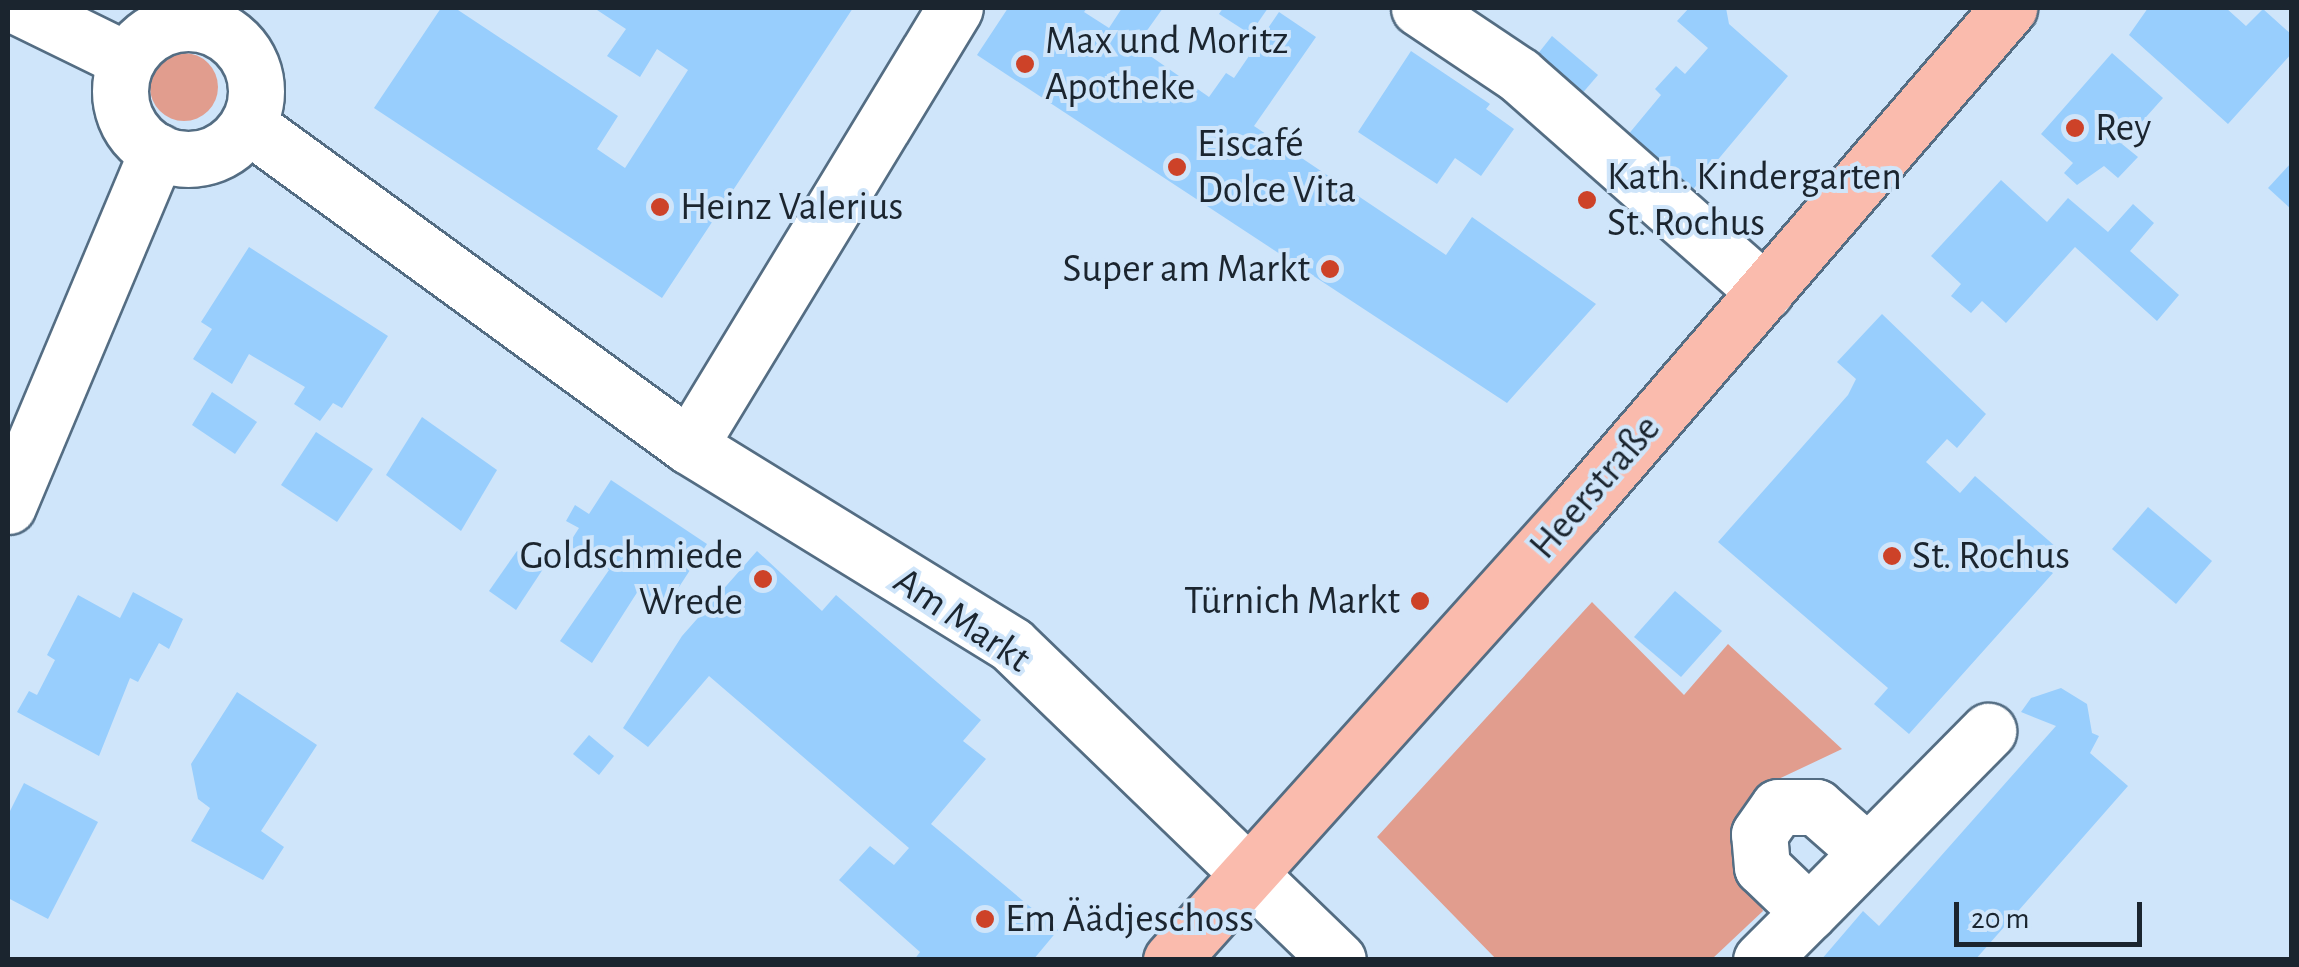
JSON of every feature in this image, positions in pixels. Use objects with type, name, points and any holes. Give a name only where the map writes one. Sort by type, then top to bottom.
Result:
[{"type":"main road","name":"Heerstraße","points":[[1171,960],[1765,292],[2009,8]]},
{"type":"street","points":[[21,8],[127,60]]},
{"type":"street","points":[[689,446],[906,82],[956,8]]},
{"type":"street","points":[[1419,8],[1519,75],[1765,292]]},
{"type":"street","points":[[208,16],[246,52],[256,101],[248,125],[208,156],[176,158],[157,151],[127,122],[120,80],[127,60],[168,25],[208,16]]},
{"type":"street","name":"Am Markt","points":[[248,125],[689,446],[1012,645],[1338,960]]},
{"type":"street","points":[[8,506],[157,151]]},
{"type":"street","points":[[1760,960],[1988,730]]},
{"type":"street","points":[[1808,912],[1762,867],[1758,834],[1778,807],[1816,807],[1867,852]]},
{"type":"shaded area","points":[[184,53],[208,63],[218,87],[208,111],[184,121],[160,111],[150,87],[160,63]]},
{"type":"shaded area","points":[[1592,602],[1684,695],[1728,644],[1842,749],[1766,785],[1736,841],[1763,911],[1712,959],[1496,959],[1377,837]]},
{"type":"building","points":[[441,8],[455,8],[618,116],[597,149],[625,168],[688,70],[657,49],[640,77],[607,56],[626,29],[594,8],[853,8],[662,298],[374,108]]},
{"type":"building","points":[[1008,8],[1087,8],[1084,12],[1109,28],[1122,8],[1163,8],[1136,46],[1209,97],[1226,73],[1234,78],[1279,12],[1316,37],[1254,126],[1446,255],[1472,217],[1596,304],[1507,403],[977,55]]},
{"type":"building","points":[[1223,8],[1268,8],[1250,34],[1219,14]]},
{"type":"building","points":[[1689,8],[1726,8],[1729,24],[1788,76],[1690,193],[1627,136],[1661,95],[1655,89],[1676,66],[1685,74],[1708,48],[1677,21]]},
{"type":"building","points":[[2148,8],[2226,8],[2246,26],[2263,9],[2292,35],[2292,53],[2228,124],[2129,35]]},
{"type":"building","points":[[1552,36],[1598,75],[1574,103],[1529,65]]},
{"type":"building","points":[[1411,51],[1490,104],[1486,109],[1514,129],[1481,176],[1455,158],[1437,184],[1358,132]]},
{"type":"building","points":[[2112,53],[2163,98],[2122,144],[2138,157],[2118,178],[2104,166],[2077,185],[2064,173],[2073,163],[2041,134]]},
{"type":"building","points":[[2292,162],[2292,210],[2268,188]]},
{"type":"building","points":[[2001,180],[2047,222],[2068,198],[2108,232],[2133,204],[2154,223],[2130,251],[2179,295],[2157,321],[2075,247],[2006,323],[1982,301],[1971,313],[1951,296],[1961,284],[1931,256]]},
{"type":"building","points":[[249,247],[388,336],[342,408],[333,403],[320,421],[294,404],[305,387],[249,354],[232,384],[193,359],[212,329],[201,322]]},
{"type":"building","name":"St. Rochus","points":[[1882,314],[1986,414],[1957,448],[1947,439],[1926,462],[1960,493],[1975,476],[2056,547],[2041,564],[2053,573],[1909,734],[1874,704],[1888,688],[1718,542],[1848,395],[1856,379],[1837,362]]},
{"type":"building","points":[[212,392],[257,422],[235,454],[192,425]]},
{"type":"building","points":[[422,417],[497,470],[461,531],[386,475]]},
{"type":"building","points":[[316,432],[373,469],[337,522],[281,485]]},
{"type":"building","points":[[611,480],[707,544],[666,607],[638,591],[592,663],[560,641],[609,570],[568,545],[579,528],[566,521],[575,505],[589,514]]},
{"type":"building","points":[[2148,507],[2212,561],[2176,604],[2112,549]]},
{"type":"building","points":[[517,551],[543,569],[516,610],[489,591]]},
{"type":"building","points":[[757,551],[822,611],[836,595],[981,720],[963,741],[986,759],[931,824],[1058,930],[1033,960],[914,960],[920,952],[839,880],[870,846],[894,865],[909,848],[709,676],[648,747],[623,728],[682,636]]},
{"type":"building","points":[[1675,591],[1722,631],[1681,677],[1634,637]]},
{"type":"building","points":[[133,592],[183,619],[169,649],[159,643],[138,682],[130,678],[99,756],[17,712],[29,691],[37,695],[55,660],[47,655],[78,595],[120,618]]},
{"type":"building","points":[[2061,688],[2087,704],[2092,733],[2099,736],[2090,753],[2128,786],[1975,960],[1821,960],[1863,911],[1879,926],[2056,726],[2021,712],[2031,698]]},
{"type":"building","points":[[237,692],[317,745],[261,831],[284,847],[263,880],[191,841],[210,808],[198,799],[191,764]]},
{"type":"building","points":[[589,735],[614,756],[599,775],[573,754]]},
{"type":"building","points":[[24,783],[98,822],[48,919],[8,898],[8,815]]},
{"type":"place","name":"Max und Moritz Apotheke","points":[[1025,64]]},
{"type":"place","name":"Rey","points":[[2075,128]]},
{"type":"place","name":"Eiscafé Dolce Vita","points":[[1177,167]]},
{"type":"place","name":"Kath. Kindergarten St. Rochus","points":[[1587,200]]},
{"type":"place","name":"Heinz Valerius","points":[[660,207]]},
{"type":"place","name":"Super am Markt","points":[[1330,269]]},
{"type":"place","name":"St. Rochus","points":[[1892,556]]},
{"type":"place","name":"Goldschmiede Wrede","points":[[763,579]]},
{"type":"place","name":"Türnich Markt","points":[[1420,601]]},
{"type":"place","name":"Em Äädjeschoss","points":[[985,919]]}]
